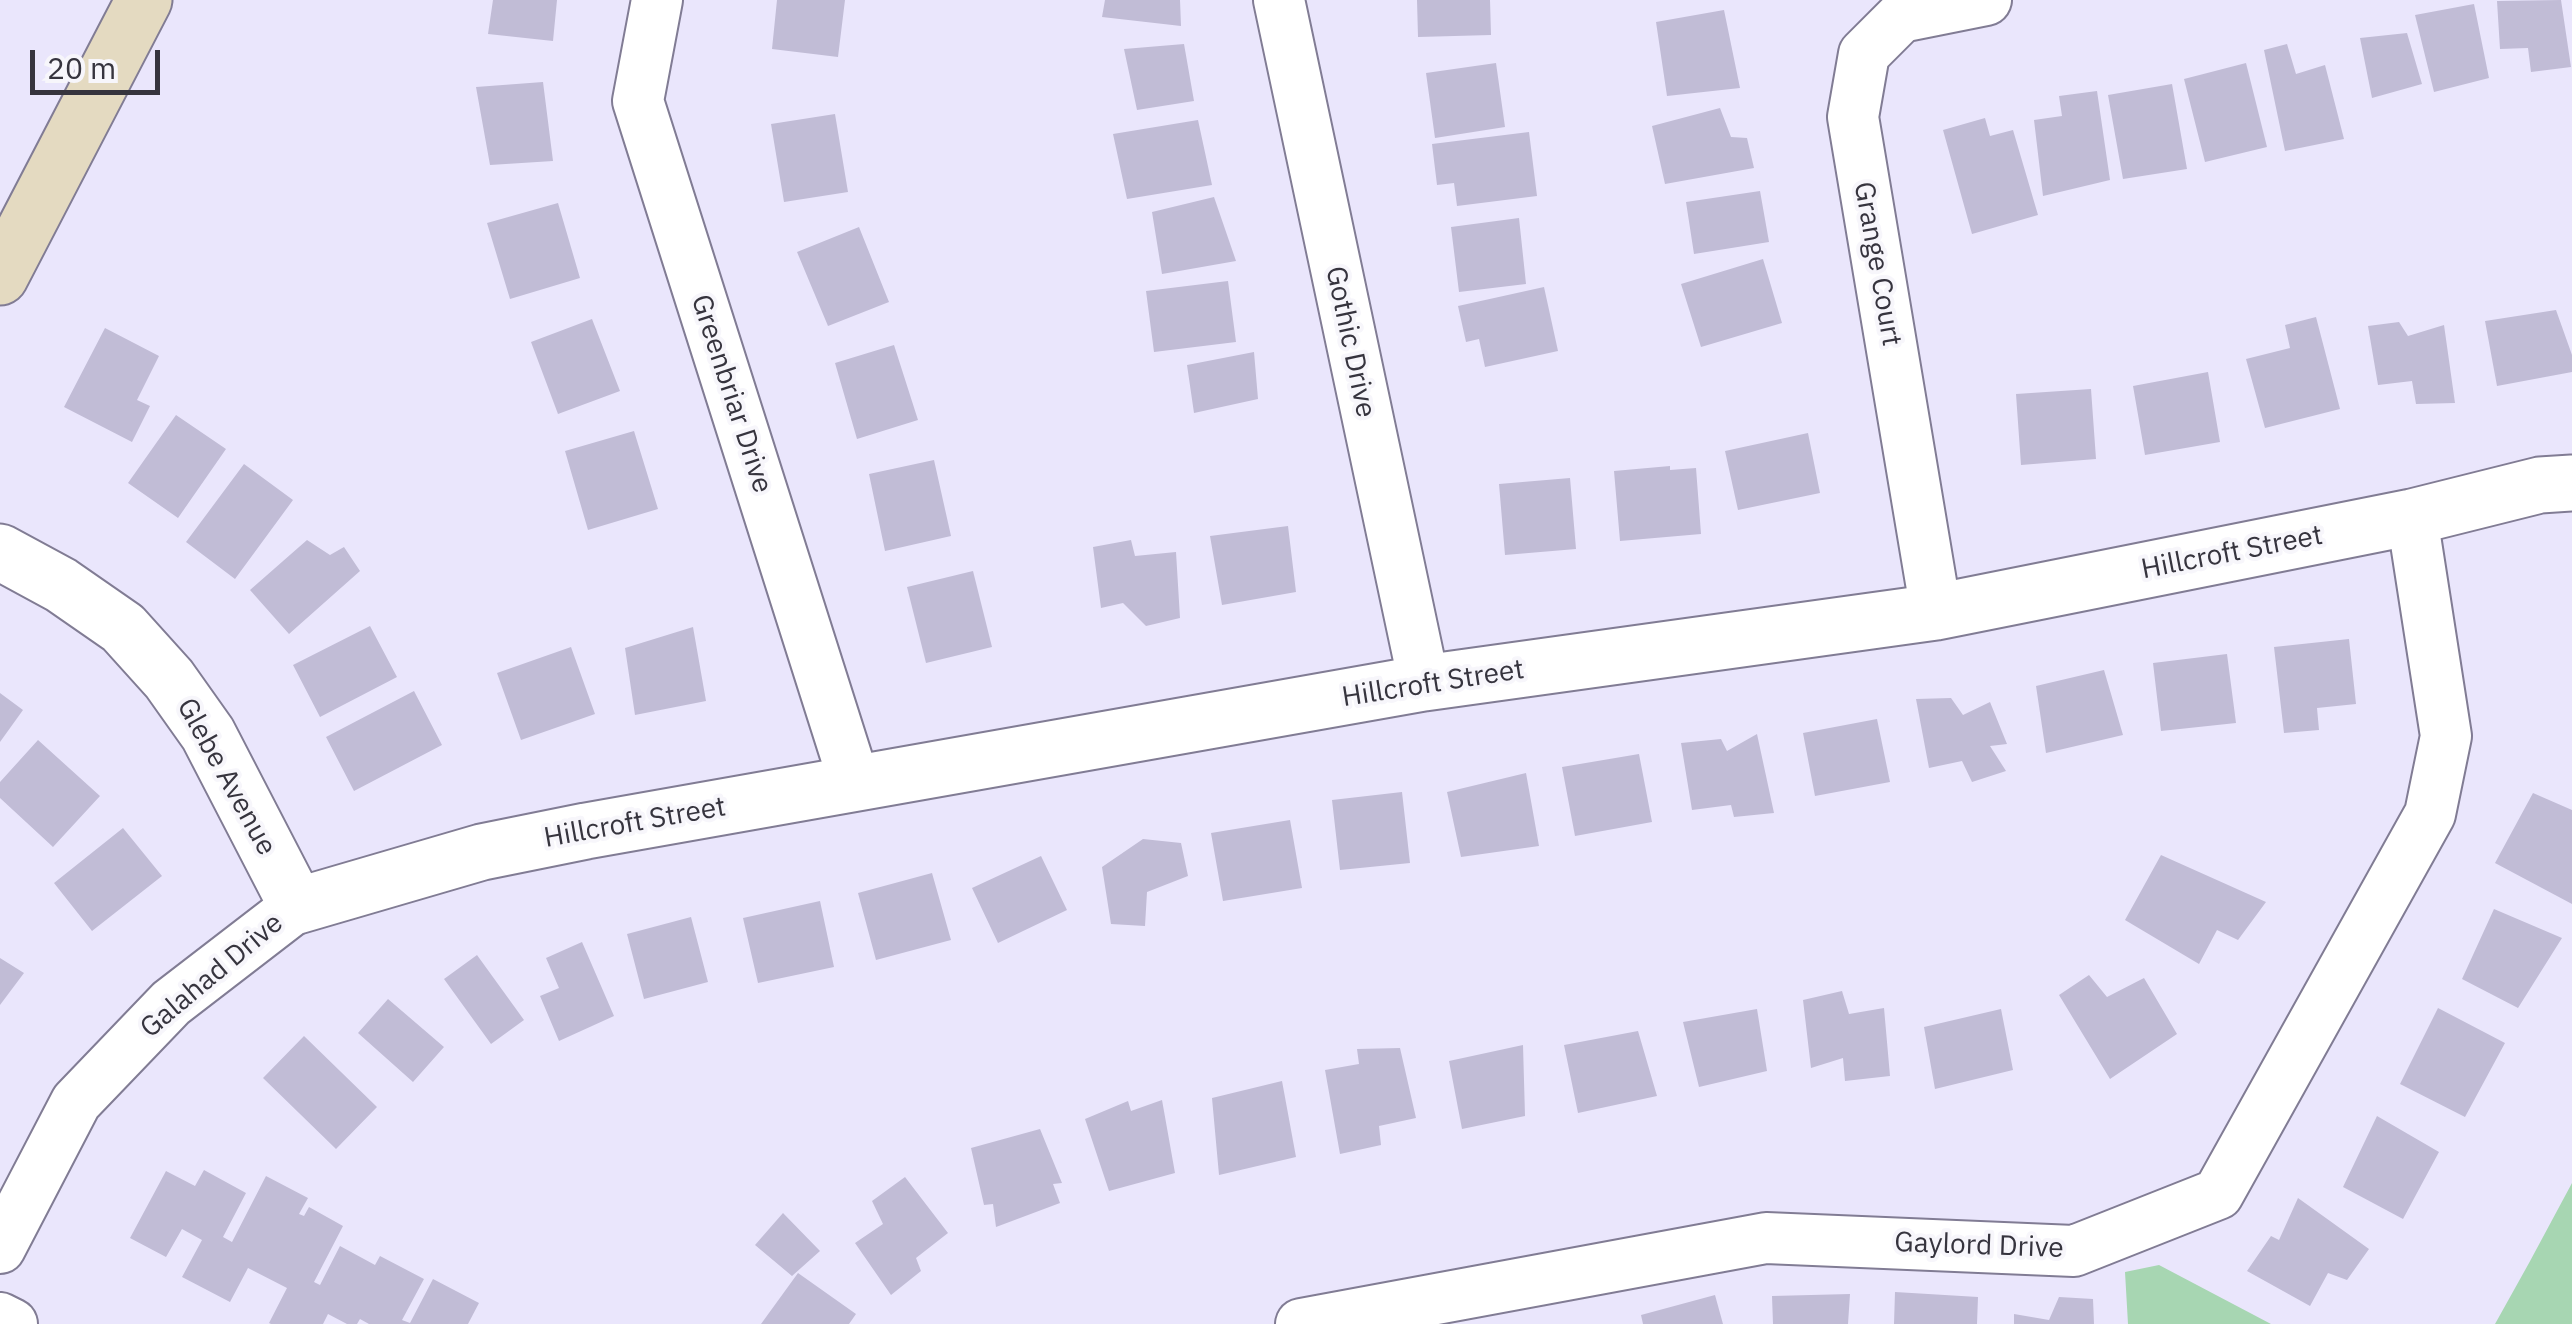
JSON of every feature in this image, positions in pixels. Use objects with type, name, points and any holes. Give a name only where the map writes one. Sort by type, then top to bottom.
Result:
[{"type":"main road","points":[[0,277],[144,0]]},
{"type":"street","name":"Greenbriar Drive","points":[[657,0],[638,100],[855,784]]},
{"type":"street","name":"Gothic Drive","points":[[1279,0],[1424,683]]},
{"type":"street","name":"Grange Court","points":[[1936,612],[1853,118],[1864,54],[1901,18],[1986,0]]},
{"type":"street","name":"Hillcroft Street","points":[[297,906],[482,852],[1424,683],[1936,612],[2412,516],[2540,484],[2572,484]]},
{"type":"street","name":"Gaylord Drive","points":[[1301,1324],[1766,1238],[2074,1250],[2218,1194],[2430,814],[2446,736],[2412,516]]},
{"type":"street","name":"Glebe Avenue","points":[[0,552],[62,585],[123,628],[170,679],[208,734],[297,906]]},
{"type":"street","name":"Galahad Drive","points":[[0,1248],[76,1102],[171,1003],[297,906]]},
{"type":"street","points":[[0,1318],[12,1324]]},
{"type":"green space","points":[[2572,1183],[2572,1324],[2495,1324],[2529,1263]]},
{"type":"green space","points":[[2159,1265],[2271,1324],[2128,1324],[2125,1272]]},
{"type":"building","points":[[493,0],[557,0],[553,41],[488,34]]},
{"type":"building","points":[[777,0],[845,0],[838,57],[772,49]]},
{"type":"building","points":[[1105,0],[1180,0],[1181,26],[1102,17]]},
{"type":"building","points":[[1417,0],[1490,0],[1491,35],[1418,37]]},
{"type":"building","points":[[2561,0],[2571,67],[2531,72],[2528,48],[2500,49],[2497,1]]},
{"type":"building","points":[[2474,4],[2489,78],[2434,92],[2415,15]]},
{"type":"building","points":[[1724,10],[1740,88],[1667,96],[1656,22]]},
{"type":"building","points":[[2407,33],[2422,84],[2372,98],[2360,38]]},
{"type":"building","points":[[1184,44],[1194,101],[1137,110],[1124,49]]},
{"type":"building","points":[[2287,44],[2296,74],[2325,65],[2344,139],[2285,151],[2264,50]]},
{"type":"building","points":[[1496,63],[1505,127],[1435,138],[1426,73]]},
{"type":"building","points":[[2246,63],[2267,147],[2205,162],[2184,79]]},
{"type":"building","points":[[543,82],[553,161],[490,165],[476,87]]},
{"type":"building","points":[[2172,84],[2187,169],[2123,179],[2108,95]]},
{"type":"building","points":[[2097,91],[2110,180],[2043,196],[2034,120],[2062,116],[2059,96]]},
{"type":"building","points":[[1720,108],[1731,137],[1747,138],[1754,168],[1665,184],[1652,126]]},
{"type":"building","points":[[835,114],[848,192],[784,202],[771,124]]},
{"type":"building","points":[[1985,118],[1990,136],[2013,130],[2038,215],[1972,234],[1943,130]]},
{"type":"building","points":[[1198,120],[1212,185],[1127,199],[1113,134]]},
{"type":"building","points":[[1529,132],[1537,196],[1457,206],[1454,183],[1437,185],[1432,144]]},
{"type":"building","points":[[1760,191],[1769,242],[1694,254],[1686,202]]},
{"type":"building","points":[[1214,197],[1236,261],[1162,274],[1152,212]]},
{"type":"building","points":[[558,203],[580,278],[510,299],[487,223]]},
{"type":"building","points":[[1519,218],[1526,284],[1459,292],[1451,227]]},
{"type":"building","points":[[859,227],[889,302],[828,326],[797,252]]},
{"type":"building","points":[[1763,259],[1782,323],[1701,347],[1681,284]]},
{"type":"building","points":[[1228,281],[1236,342],[1154,352],[1146,291]]},
{"type":"building","points":[[1544,287],[1558,351],[1485,367],[1479,339],[1466,342],[1458,306]]},
{"type":"building","points":[[2556,310],[2572,355],[2572,372],[2497,386],[2485,321]]},
{"type":"building","points":[[2316,317],[2340,409],[2265,428],[2246,359],[2290,348],[2285,325]]},
{"type":"building","points":[[592,319],[620,391],[558,414],[531,342]]},
{"type":"building","points":[[2399,322],[2408,336],[2444,325],[2455,403],[2416,404],[2412,381],[2378,385],[2368,326]]},
{"type":"building","points":[[105,328],[159,356],[137,400],[150,406],[132,442],[64,407]]},
{"type":"building","points":[[894,345],[918,420],[857,439],[835,363]]},
{"type":"building","points":[[1254,352],[1258,399],[1194,413],[1187,365]]},
{"type":"building","points":[[2208,372],[2220,442],[2145,455],[2133,386]]},
{"type":"building","points":[[2091,389],[2096,459],[2021,465],[2016,394]]},
{"type":"building","points":[[176,415],[226,449],[178,518],[128,483]]},
{"type":"building","points":[[634,431],[658,509],[588,530],[565,451]]},
{"type":"building","points":[[1808,433],[1820,493],[1738,510],[1725,451]]},
{"type":"building","points":[[934,460],[951,536],[885,551],[869,474]]},
{"type":"building","points":[[244,464],[293,500],[235,579],[186,542]]},
{"type":"building","points":[[1670,466],[1670,470],[1696,468],[1701,534],[1620,541],[1614,471]]},
{"type":"building","points":[[1570,478],[1576,549],[1505,555],[1499,484]]},
{"type":"building","points":[[1288,526],[1296,592],[1222,605],[1210,536]]},
{"type":"building","points":[[307,540],[330,555],[344,547],[360,571],[289,634],[250,590]]},
{"type":"building","points":[[1131,540],[1135,556],[1176,552],[1180,618],[1146,626],[1123,603],[1101,608],[1093,547]]},
{"type":"building","points":[[973,571],[992,647],[926,663],[907,587]]},
{"type":"building","points":[[370,626],[397,677],[320,717],[293,665]]},
{"type":"building","points":[[693,627],[706,701],[635,715],[625,648]]},
{"type":"building","points":[[2349,639],[2356,704],[2317,708],[2319,730],[2284,733],[2274,647]]},
{"type":"building","points":[[571,647],[595,714],[521,740],[497,673]]},
{"type":"building","points":[[2227,654],[2236,723],[2161,731],[2153,663]]},
{"type":"building","points":[[2104,670],[2123,735],[2046,753],[2036,686]]},
{"type":"building","points":[[414,691],[442,745],[354,791],[326,737]]},
{"type":"building","points":[[0,693],[23,710],[0,742]]},
{"type":"building","points":[[1951,698],[1963,715],[1990,702],[2007,744],[1990,746],[2006,771],[1972,782],[1962,761],[1929,768],[1916,699]]},
{"type":"building","points":[[1877,719],[1890,782],[1815,796],[1803,733]]},
{"type":"building","points":[[1757,734],[1774,813],[1734,817],[1731,805],[1692,810],[1681,743],[1721,739],[1727,751]]},
{"type":"building","points":[[38,740],[100,796],[53,847],[0,798],[0,782]]},
{"type":"building","points":[[1639,754],[1652,822],[1575,836],[1562,767]]},
{"type":"building","points":[[1526,773],[1539,846],[1461,857],[1447,792]]},
{"type":"building","points":[[1402,792],[1410,863],[1340,870],[1332,800]]},
{"type":"building","points":[[2533,793],[2572,810],[2572,904],[2495,863]]},
{"type":"building","points":[[1290,820],[1302,888],[1223,901],[1211,833]]},
{"type":"building","points":[[123,828],[162,876],[92,931],[54,883]]},
{"type":"building","points":[[1143,839],[1181,843],[1188,876],[1147,892],[1145,926],[1111,924],[1102,867]]},
{"type":"building","points":[[2161,855],[2266,902],[2238,940],[2217,930],[2199,964],[2125,920]]},
{"type":"building","points":[[1041,856],[1067,910],[998,943],[972,888]]},
{"type":"building","points":[[932,873],[951,940],[876,960],[858,893]]},
{"type":"building","points":[[820,901],[834,967],[758,983],[743,918]]},
{"type":"building","points":[[2494,909],[2562,938],[2518,1008],[2462,979]]},
{"type":"building","points":[[691,917],[708,982],[644,999],[627,934]]},
{"type":"building","points":[[582,942],[614,1016],[559,1041],[540,996],[559,988],[546,958]]},
{"type":"building","points":[[477,955],[524,1020],[491,1044],[444,979]]},
{"type":"building","points":[[0,958],[24,973],[0,1005]]},
{"type":"building","points":[[2089,975],[2107,997],[2144,978],[2177,1034],[2110,1079],[2059,995]]},
{"type":"building","points":[[1842,991],[1849,1014],[1884,1008],[1890,1076],[1845,1081],[1843,1058],[1811,1068],[1803,1000]]},
{"type":"building","points":[[388,999],[444,1047],[413,1082],[358,1033]]},
{"type":"building","points":[[2438,1008],[2505,1043],[2465,1117],[2400,1084]]},
{"type":"building","points":[[1757,1009],[1767,1071],[1699,1087],[1683,1022]]},
{"type":"building","points":[[2001,1009],[2013,1070],[1935,1089],[1924,1027]]},
{"type":"building","points":[[1638,1031],[1657,1096],[1578,1113],[1564,1045]]},
{"type":"building","points":[[304,1036],[377,1107],[336,1149],[263,1078]]},
{"type":"building","points":[[1523,1045],[1525,1116],[1462,1129],[1449,1061]]},
{"type":"building","points":[[1400,1048],[1416,1118],[1379,1126],[1381,1145],[1340,1154],[1325,1070],[1359,1064],[1357,1049]]},
{"type":"building","points":[[1282,1081],[1296,1157],[1219,1175],[1212,1098]]},
{"type":"building","points":[[1162,1100],[1175,1173],[1109,1191],[1085,1119],[1128,1101],[1131,1111]]},
{"type":"building","points":[[2377,1116],[2439,1152],[2403,1219],[2343,1187]]},
{"type":"building","points":[[1040,1129],[1062,1183],[1053,1184],[1060,1203],[996,1227],[993,1204],[984,1205],[971,1148]]},
{"type":"building","points":[[204,1170],[246,1193],[223,1237],[232,1242],[266,1176],[308,1198],[299,1214],[304,1216],[309,1207],[343,1226],[314,1282],[320,1285],[340,1246],[375,1265],[380,1256],[424,1279],[402,1320],[410,1323],[433,1279],[479,1303],[468,1324],[369,1324],[360,1319],[357,1324],[347,1324],[328,1314],[323,1324],[271,1324],[287,1288],[248,1268],[230,1302],[182,1277],[202,1240],[182,1229],[166,1257],[130,1238],[166,1171],[195,1186]]},
{"type":"building","points":[[905,1177],[948,1233],[916,1258],[921,1271],[891,1295],[855,1243],[883,1224],[872,1201]]},
{"type":"building","points":[[2298,1198],[2369,1249],[2347,1280],[2328,1273],[2310,1306],[2247,1271],[2271,1236],[2279,1240]]},
{"type":"building","points":[[783,1213],[820,1251],[792,1276],[755,1245]]},
{"type":"building","points":[[798,1273],[856,1314],[849,1324],[761,1324]]},
{"type":"building","points":[[1895,1292],[1978,1297],[1977,1324],[1894,1324]]},
{"type":"building","points":[[1850,1294],[1848,1324],[1773,1324],[1772,1296]]},
{"type":"building","points":[[1715,1295],[1723,1324],[1643,1324],[1641,1315]]},
{"type":"building","points":[[2059,1297],[2093,1299],[2094,1324],[2014,1324],[2014,1314],[2049,1320]]}]
